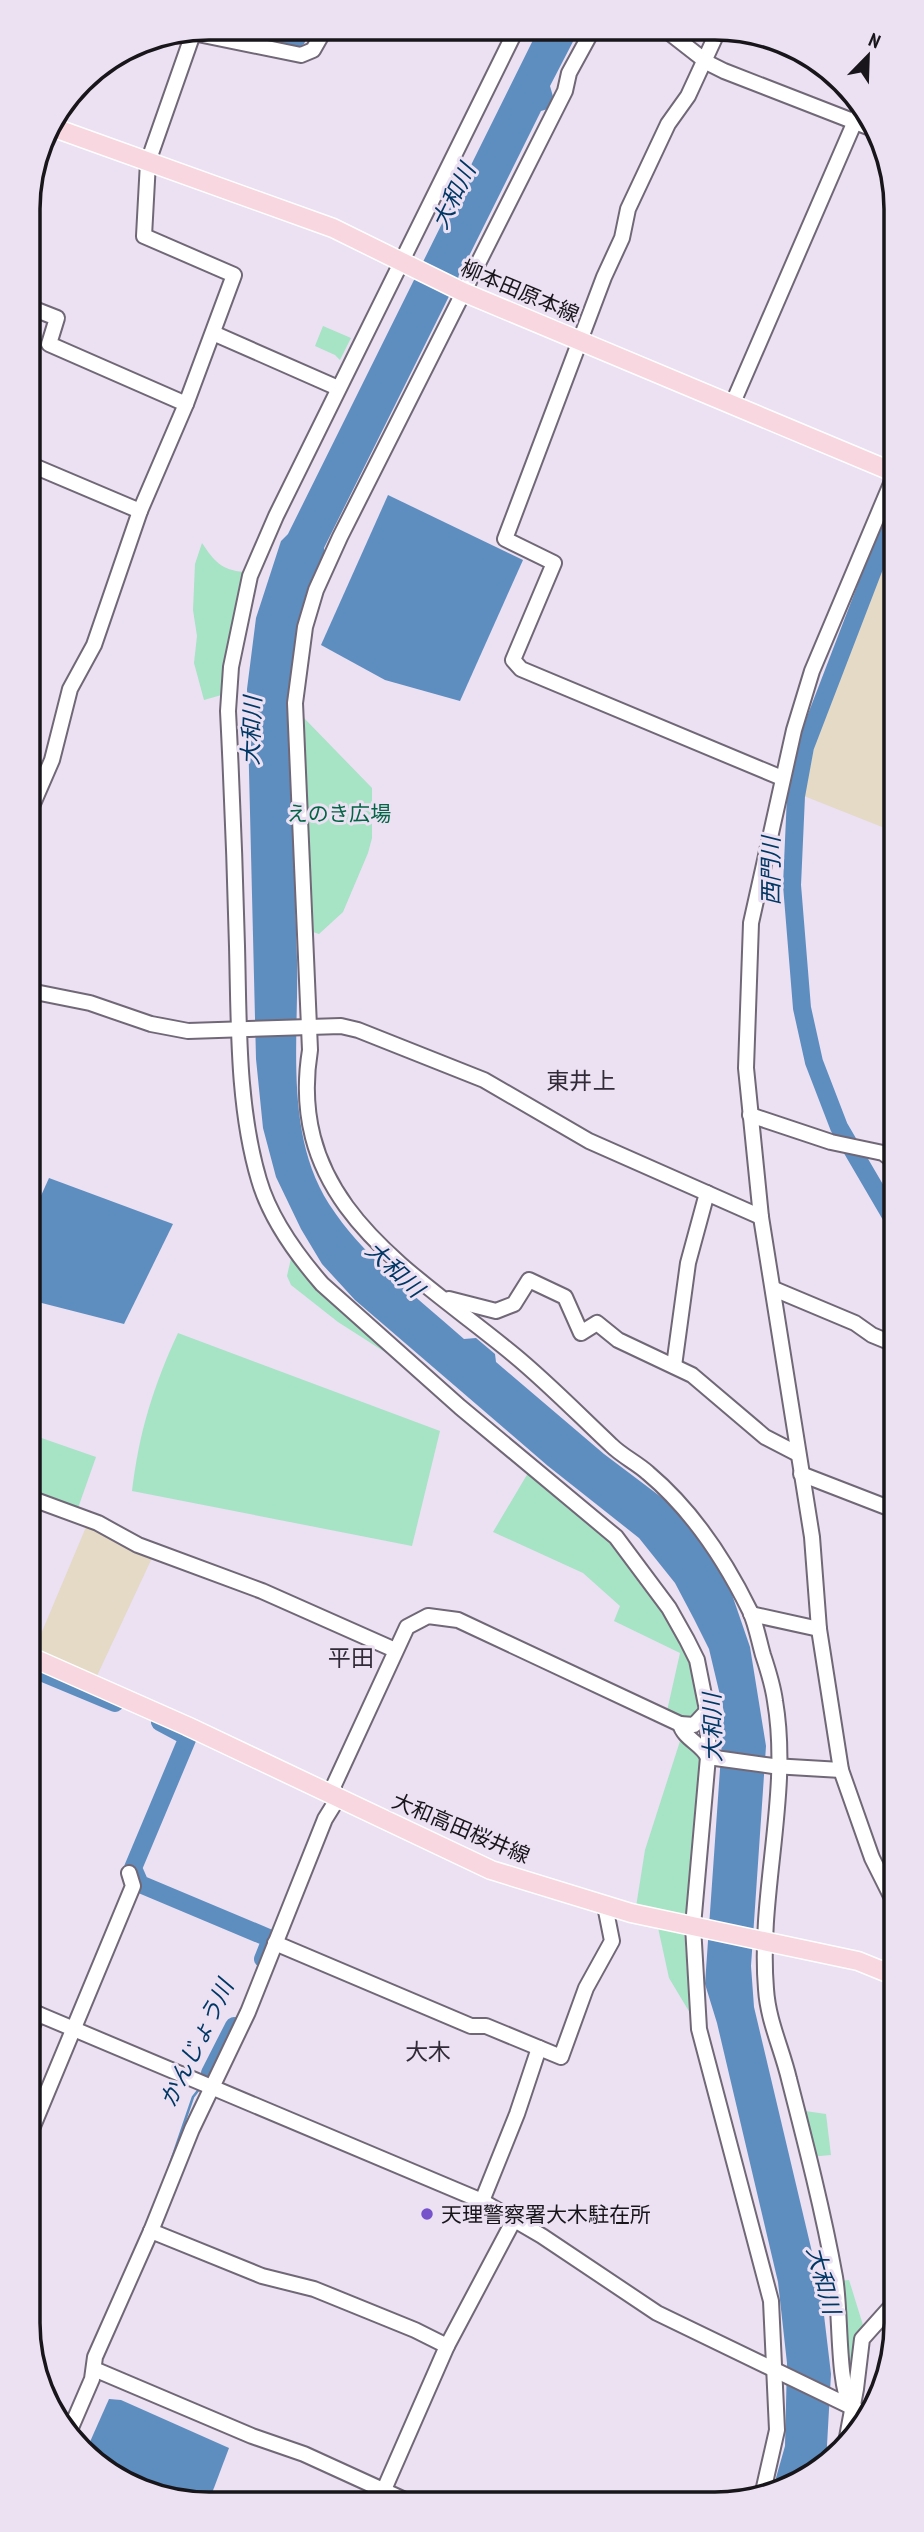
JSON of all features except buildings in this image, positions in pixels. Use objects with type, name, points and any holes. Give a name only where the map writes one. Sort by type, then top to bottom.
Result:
[{"type":"main road","name":"柳本田原本線","points":[[60,130],[333,228],[461,292],[884,468]]},
{"type":"main road","name":"大和高田桜井線","points":[[40,1661],[187,1726],[491,1870],[605,1906],[858,1961],[883,1971]]},
{"type":"street","points":[[511,40],[338,388],[250,576],[231,667],[228,711],[240,1030],[249,1142],[259,1182],[275,1217],[303,1263],[321,1284],[460,1407],[616,1537],[669,1608],[697,1660],[707,1711],[710,1757],[695,1927],[699,2029],[771,2301],[777,2430],[765,2484]]},
{"type":"street","points":[[587,40],[569,73],[565,91],[461,292],[340,537],[316,590],[305,627],[295,704],[306,1101],[310,1128],[323,1163],[342,1201],[368,1235],[418,1281],[518,1357],[611,1445],[650,1475],[707,1538],[751,1614],[776,1702],[776,1766],[763,1941],[766,1988],[772,2025],[789,2076],[835,2280],[845,2376],[846,2430]]},
{"type":"street","points":[[678,40],[705,61],[857,118]]},
{"type":"street","points":[[714,40],[688,96],[668,124],[628,209],[622,238],[579,341],[505,539],[554,563],[513,660],[521,669],[782,778]]},
{"type":"street","points":[[235,41],[300,55],[313,50],[318,41]]},
{"type":"street","points":[[41,786],[52,760],[70,689],[94,645],[141,511],[186,404],[234,275],[144,236],[148,162],[190,42]]},
{"type":"street","points":[[732,405],[860,123]]},
{"type":"street","points":[[41,312],[57,318],[49,344],[186,404]]},
{"type":"street","points":[[213,333],[338,388]]},
{"type":"street","points":[[41,469],[141,511]]},
{"type":"street","points":[[883,1881],[872,1858],[841,1770],[819,1629],[812,1537],[761,1217],[746,1069],[750,940],[782,778],[812,671],[884,501]]},
{"type":"street","points":[[41,993],[90,1003],[151,1024],[188,1031],[341,1026],[358,1030],[484,1080],[589,1141],[761,1217]]},
{"type":"street","points":[[750,1115],[831,1142],[860,1146],[884,1153]]},
{"type":"street","points":[[674,1366],[688,1263],[708,1193]]},
{"type":"street","points":[[439,1296],[496,1311],[514,1304],[529,1280],[565,1297],[581,1333],[597,1323],[618,1340],[674,1366],[715,1391],[731,1410],[765,1437],[798,1454]]},
{"type":"street","points":[[774,1289],[855,1323],[883,1340]]},
{"type":"street","points":[[801,1474],[883,1506]]},
{"type":"street","points":[[40,1502],[98,1523],[138,1545],[262,1591],[395,1650]]},
{"type":"street","points":[[751,1614],[819,1629]]},
{"type":"street","points":[[73,2423],[94,2369],[95,2357],[212,2086],[248,2012],[336,1797],[334,1785],[407,1627],[428,1616],[458,1620],[680,1724],[694,1725],[707,1711]]},
{"type":"street","points":[[680,1724],[683,1733],[704,1748],[710,1757],[776,1766],[841,1770]]},
{"type":"street","points":[[40,2110],[133,1886],[129,1873]]},
{"type":"street","points":[[275,1944],[471,2026],[485,2026],[561,2057],[586,1988],[612,1941],[605,1906]]},
{"type":"street","points":[[40,2015],[482,2201],[515,2218],[657,2314],[859,2411]]},
{"type":"street","points":[[482,2201],[517,2114],[539,2048]]},
{"type":"street","points":[[382,2492],[447,2346],[515,2218]]},
{"type":"street","points":[[151,2231],[262,2276],[314,2289],[447,2346]]},
{"type":"street","points":[[847,2406],[856,2389],[862,2339],[883,2316]]},
{"type":"street","points":[[94,2369],[376,2492]]},
{"type":"shaded area","points":[[884,564],[884,828],[804,796],[816,739]]},
{"type":"shaded area","points":[[86,1527],[152,1558],[96,1678],[40,1656],[40,1636]]},
{"type":"green space","points":[[323,326],[351,338],[340,360],[315,346]]},
{"type":"green space","points":[[202,543],[219,563],[229,569],[244,572],[231,625],[225,694],[204,700],[194,663],[197,636],[193,610],[195,564]]},
{"type":"green space","name":"えのき広場","points":[[303,717],[372,788],[372,838],[368,853],[343,912],[319,934],[313,932],[309,939]]},
{"type":"green space","points":[[292,1254],[402,1363],[338,1322],[291,1285],[287,1276]]},
{"type":"green space","points":[[178,1333],[440,1431],[412,1546],[132,1491],[148,1410]]},
{"type":"green space","points":[[40,1438],[96,1457],[78,1508],[40,1495]]},
{"type":"green space","points":[[528,1473],[611,1540],[666,1613],[691,1659],[701,1710],[690,1719],[667,1711],[680,1653],[614,1621],[620,1606],[583,1573],[493,1532]]},
{"type":"green space","points":[[681,1738],[701,1751],[689,1917],[636,1907],[645,1850]]},
{"type":"green space","points":[[657,1923],[684,1929],[690,2013],[669,1978]]},
{"type":"green space","points":[[798,2110],[826,2114],[831,2155],[809,2157]]},
{"type":"green space","points":[[849,2280],[863,2325],[855,2382],[839,2382],[829,2282]]},
{"type":"water","name":"大和川","points":[[533,40],[574,40],[550,86],[554,100],[548,109],[541,111],[324,548],[324,566],[312,578],[295,643],[289,689],[297,960],[297,1085],[305,1147],[315,1176],[343,1224],[392,1276],[464,1339],[476,1338],[495,1354],[496,1362],[604,1454],[673,1506],[726,1577],[750,1647],[766,1746],[751,1966],[754,2007],[821,2290],[831,2374],[827,2449],[809,2463],[775,2481],[785,2446],[787,2363],[778,2282],[717,2023],[705,1984],[724,1712],[709,1649],[675,1583],[639,1538],[548,1466],[355,1300],[322,1264],[301,1229],[276,1177],[263,1128],[256,1059],[247,689],[256,618],[281,541],[288,534]]},
{"type":"water","points":[[259,41],[305,41],[297,48]]},
{"type":"water","points":[[388,495],[523,560],[460,701],[385,680],[321,645]]},
{"type":"water","points":[[49,1178],[173,1224],[124,1324],[40,1303],[41,1197]]},
{"type":"water","points":[[109,2399],[121,2400],[229,2448],[212,2492],[209,2492],[176,2489],[144,2479],[106,2457],[90,2442]]},
{"type":"waterway","name":"西門川","points":[[884,542],[805,747],[796,796],[792,885],[802,1008],[814,1062],[839,1127],[884,1203]]},
{"type":"waterway","name":"かんじょう川","points":[[40,1672],[115,1703]]},
{"type":"waterway","name":"かんじょう川","points":[[160,1722],[188,1737],[133,1868],[140,1884],[271,1939],[263,1959]]},
{"type":"waterway","name":"かんじょう川","points":[[210,2073],[234,2026]]},
{"type":"waterway","name":"かんじょう川","points":[[205,2079],[210,2073]]},
{"type":"waterway","name":"かんじょう川","points":[[167,2173],[193,2097],[200,2088]]},
{"type":"place","name":"天理警察署大木駐在所","points":[[427,2214]]},
{"type":"district","name":"東井上","points":[[581,1080]]},
{"type":"district","name":"平田","points":[[351,1657]]},
{"type":"district","name":"大木","points":[[428,2051]]}]
